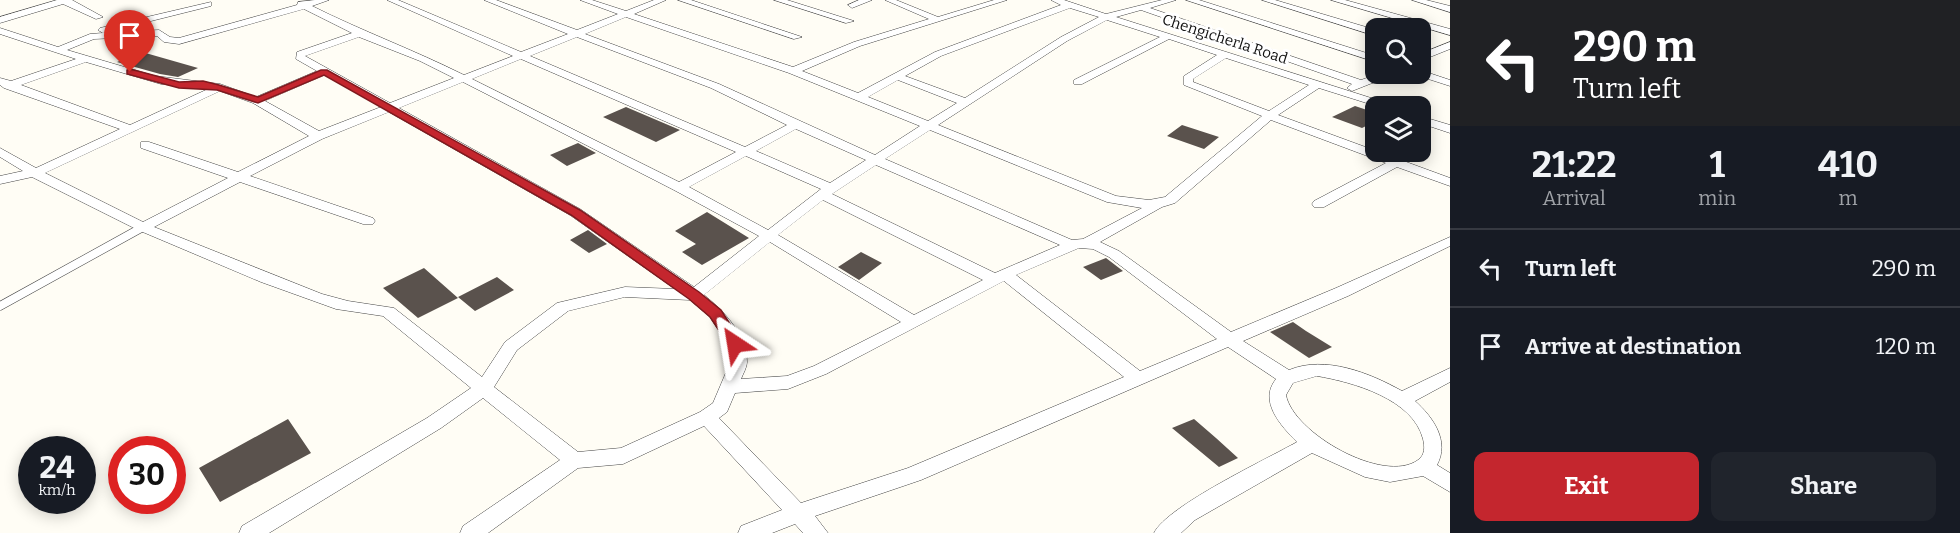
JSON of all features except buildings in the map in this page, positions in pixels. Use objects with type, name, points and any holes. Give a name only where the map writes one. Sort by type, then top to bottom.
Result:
[{"type":"street","points":[[0,20],[64,0],[99,17]]},
{"type":"street","points":[[293,0],[360,34],[424,59],[679,187],[769,236],[914,322]]},
{"type":"street","points":[[93,36],[159,33],[167,40],[179,41],[325,0]]},
{"type":"street","points":[[391,0],[743,151],[1001,277],[1138,380]]},
{"type":"street","points":[[488,0],[715,86],[796,125],[1079,244],[1114,254],[1230,340],[1286,377]]},
{"type":"street","points":[[584,0],[793,71],[932,125],[1112,200],[1158,205]]},
{"type":"street","points":[[143,227],[318,136],[662,0]]},
{"type":"street","points":[[682,0],[798,37]]},
{"type":"street","points":[[778,0],[849,21]]},
{"type":"street","points":[[852,5],[868,0]]},
{"type":"street","points":[[889,0],[938,20]]},
{"type":"street","points":[[793,71],[857,44],[1003,0]]},
{"type":"street","name":"Chengicherla Road","points":[[1055,0],[1365,99]]},
{"type":"street","points":[[1190,0],[1365,56]]},
{"type":"street","points":[[1266,0],[1365,30]]},
{"type":"street","points":[[1335,0],[1450,32]]},
{"type":"street","points":[[1416,0],[1450,9]]},
{"type":"street","points":[[250,533],[434,423],[484,388],[511,346],[563,307],[624,292],[694,295],[826,191],[1064,39],[1107,16],[1155,3],[1361,84]]},
{"type":"street","points":[[60,49],[118,25],[208,4]]},
{"type":"street","points":[[858,98],[938,54],[1069,5]]},
{"type":"street","points":[[0,31],[85,59],[179,85],[203,84],[219,87],[258,100],[318,136]]},
{"type":"street","points":[[360,34],[327,43],[300,54],[300,57],[575,212],[694,295],[716,314],[735,344],[739,363],[720,406],[707,417],[623,456],[574,460],[471,533]]},
{"type":"street","points":[[1078,82],[1168,36]]},
{"type":"street","points":[[1431,53],[1450,45]]},
{"type":"street","points":[[1431,49],[1450,55]]},
{"type":"street","points":[[1224,55],[1188,78],[1188,83],[1196,88],[1365,150]]},
{"type":"street","points":[[0,89],[85,59]]},
{"type":"street","points":[[258,100],[324,72]]},
{"type":"street","points":[[898,77],[966,102]]},
{"type":"street","points":[[1431,77],[1450,83]]},
{"type":"street","points":[[0,81],[131,129]]},
{"type":"street","points":[[1344,92],[1365,82]]},
{"type":"street","points":[[729,387],[788,382],[820,370],[1001,277],[1079,244],[1170,200],[1270,115],[1318,84]]},
{"type":"street","points":[[0,180],[37,172],[219,87]]},
{"type":"street","points":[[1431,123],[1450,129]]},
{"type":"street","points":[[679,187],[743,151],[796,125]]},
{"type":"street","points":[[145,146],[368,221]]},
{"type":"street","points":[[0,152],[55,184],[143,227],[303,291],[345,305],[369,307],[388,312],[574,460]]},
{"type":"street","points":[[1319,204],[1397,162],[1450,182]]},
{"type":"street","points":[[748,533],[797,513],[915,474],[1342,292],[1450,240]]},
{"type":"street","points":[[1300,371],[1337,373],[1380,388],[1401,400],[1418,415],[1430,430],[1437,445],[1436,457],[1426,468],[1413,473],[1394,474],[1371,471],[1347,462],[1312,443],[1290,423],[1280,408],[1276,395],[1279,384],[1286,377],[1300,371]]},
{"type":"street","points":[[1401,400],[1450,374]]},
{"type":"street","points":[[707,417],[817,533]]},
{"type":"street","points":[[1165,533],[1188,514],[1312,443]]},
{"type":"street","points":[[1426,468],[1450,484]]},
{"type":"lane","points":[[0,306],[143,227]]},
{"type":"route","points":[[130,72],[179,85],[203,84],[219,87],[258,100],[324,72],[575,212],[694,295],[716,314],[735,344]]}]
